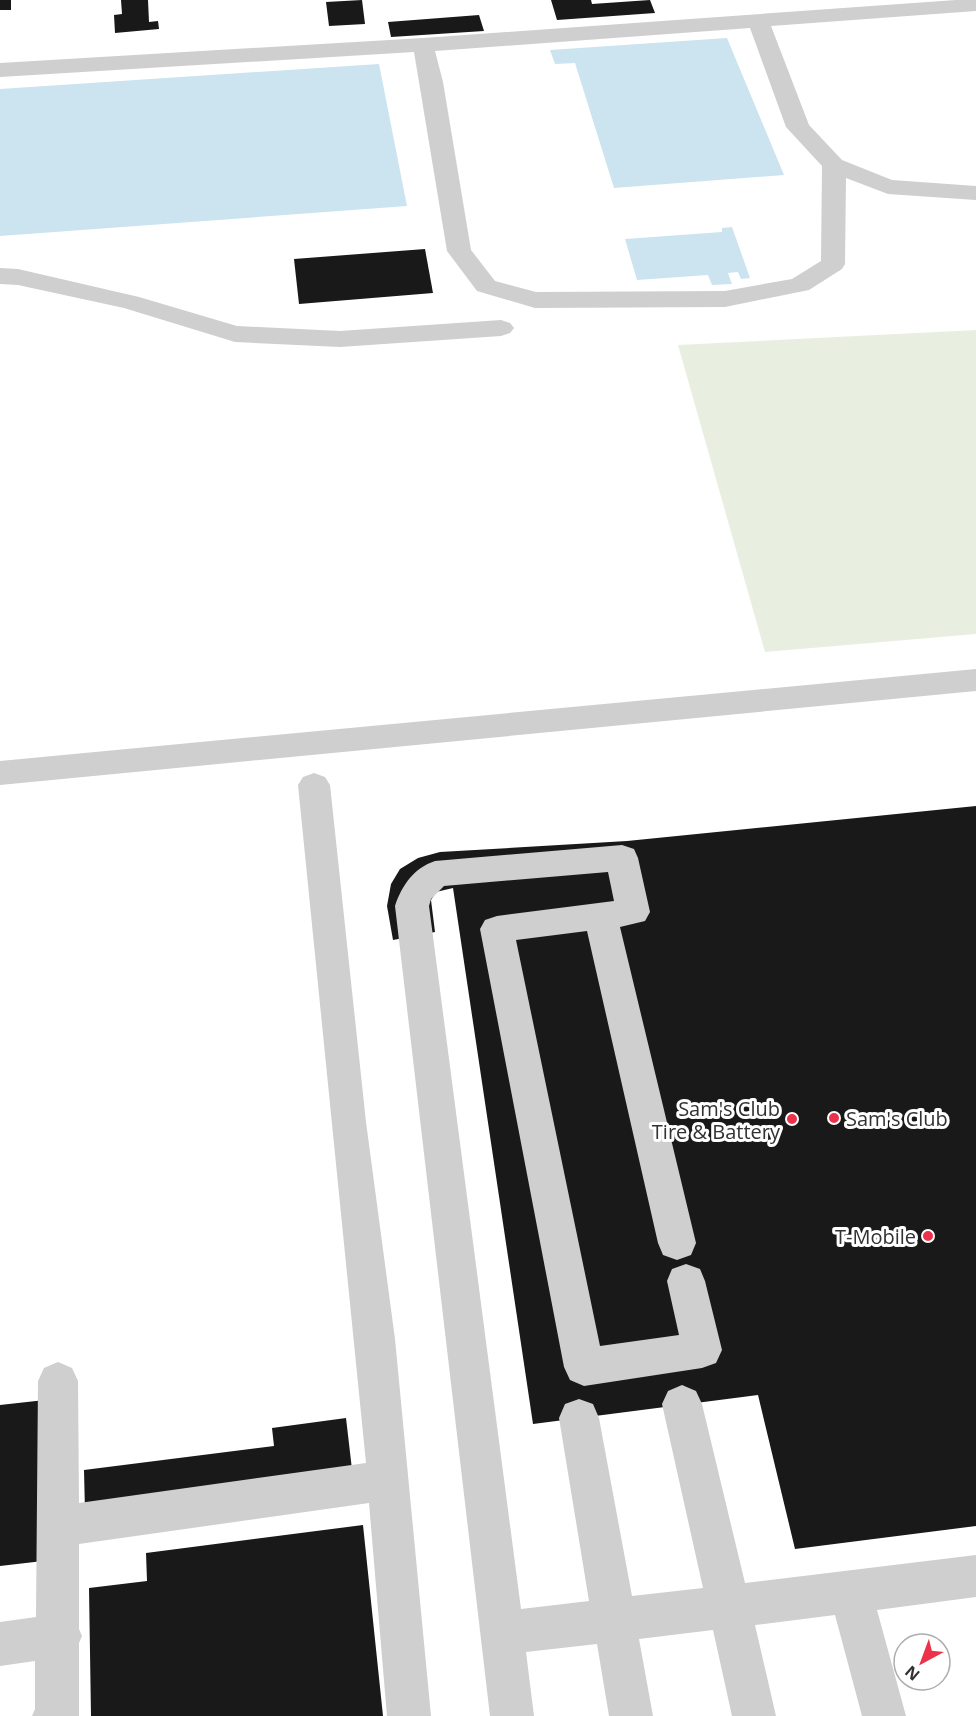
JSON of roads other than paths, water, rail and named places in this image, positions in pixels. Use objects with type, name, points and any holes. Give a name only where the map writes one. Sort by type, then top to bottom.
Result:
[{"type":"street","points":[[0,70],[423,45],[976,5]]},
{"type":"street","points":[[758,20],[798,128],[834,165],[888,187],[976,193]]},
{"type":"street","points":[[423,45],[432,82],[459,251],[486,286],[535,300],[725,299],[800,285],[833,264],[834,165]]},
{"type":"street","points":[[0,276],[18,277],[130,302],[235,334],[340,339],[501,328]]},
{"type":"street","points":[[0,773],[976,680]]},
{"type":"street","points":[[314,785],[389,1480],[409,1716]]},
{"type":"street","points":[[512,1716],[412,906],[416,893],[435,874],[622,858],[633,912],[497,929],[584,1367],[702,1350],[686,1281]]},
{"type":"street","points":[[601,917],[677,1243]]},
{"type":"street","points":[[54,1716],[57,1716],[60,1636],[58,1380]]},
{"type":"street","points":[[682,1404],[754,1716]]},
{"type":"street","points":[[579,1418],[631,1716]]},
{"type":"street","points":[[59,1526],[389,1480]]},
{"type":"street","points":[[502,1634],[976,1576]]},
{"type":"street","points":[[850,1592],[884,1716]]},
{"type":"street","points":[[0,1644],[60,1636]]},
{"type":"water","points":[[727,38],[784,175],[614,188],[575,63],[555,64],[550,50]]},
{"type":"water","points":[[379,64],[407,206],[0,236],[0,89]]},
{"type":"water","points":[[732,227],[750,278],[741,279],[738,272],[728,273],[732,284],[712,285],[708,275],[637,280],[625,239],[722,232],[722,228]]},
{"type":"place","name":"Sam's Club","points":[[834,1118]]},
{"type":"place","name":"Sam's Club Tire & Battery","points":[[792,1119]]},
{"type":"place","name":"T-Mobile","points":[[928,1236]]}]
